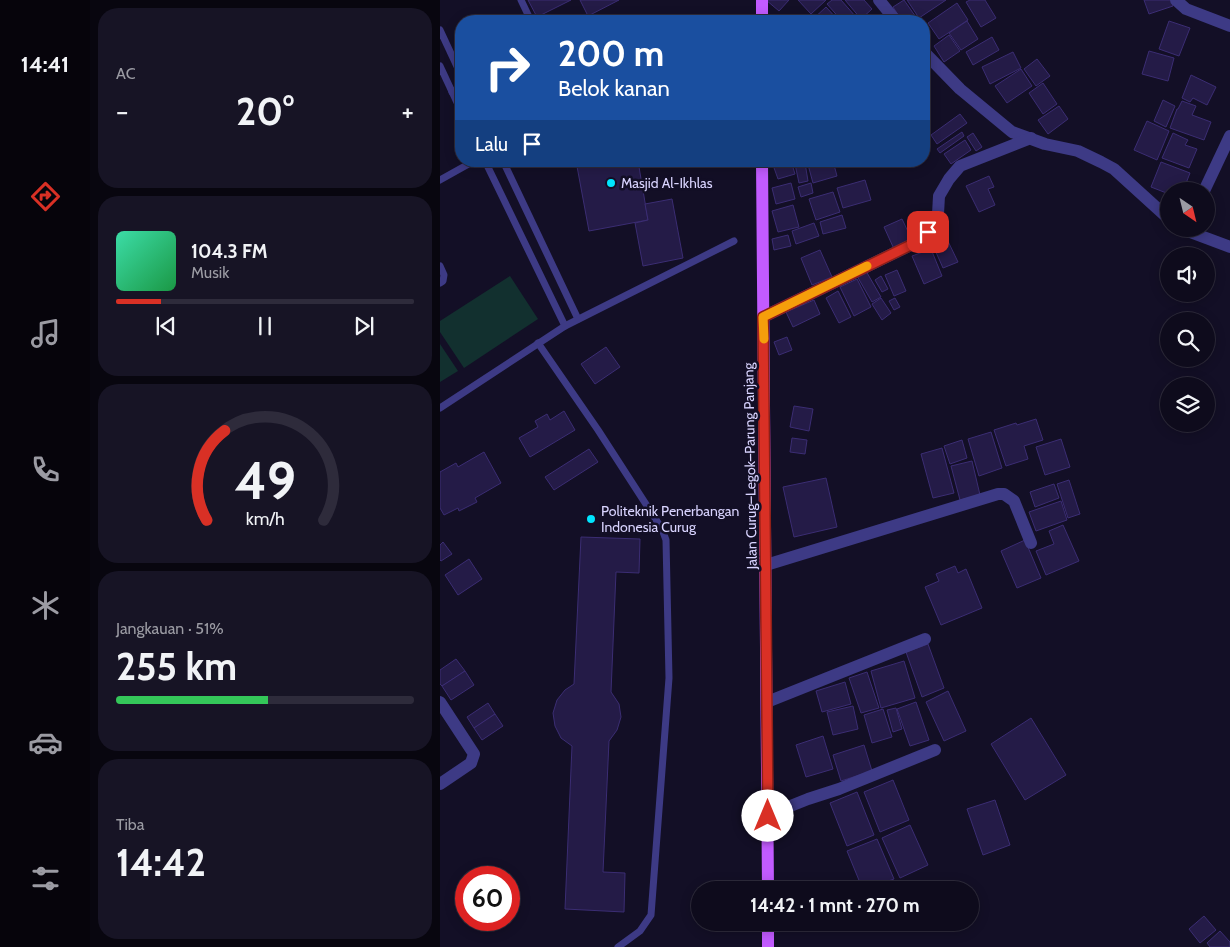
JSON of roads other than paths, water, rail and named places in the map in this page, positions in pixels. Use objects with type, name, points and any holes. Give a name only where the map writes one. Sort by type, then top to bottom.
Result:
[{"type":"main road","points":[[762,0],[762,15]]},
{"type":"main road","name":"Jalan Curug–Legok–Parung Panjang","points":[[762,167],[768,881]]},
{"type":"main road","points":[[768,931],[768,947]]},
{"type":"street","points":[[879,0],[891,15]]},
{"type":"street","points":[[1176,0],[1186,9],[1230,26]]},
{"type":"street","points":[[930,58],[960,89],[1012,132],[1045,144],[1078,151],[1101,162],[1114,169],[1160,211]]},
{"type":"street","points":[[1208,182],[1230,136]]},
{"type":"street","points":[[763,317],[917,242],[934,225],[938,214],[939,196],[960,166],[1031,138]]},
{"type":"street","points":[[1206,238],[1230,247]]},
{"type":"street","points":[[766,565],[998,494],[1004,494],[1014,501],[1032,543]]},
{"type":"street","points":[[767,702],[925,639]]},
{"type":"street","points":[[440,702],[474,754],[471,763],[440,784]]},
{"type":"street","points":[[768,816],[935,750]]},
{"type":"lane","points":[[521,0],[528,15]]},
{"type":"lane","points":[[440,32],[455,63]]},
{"type":"lane","points":[[440,66],[455,98]]},
{"type":"lane","points":[[440,180],[463,167]]},
{"type":"lane","points":[[488,167],[564,326]]},
{"type":"lane","points":[[506,167],[578,319]]},
{"type":"lane","points":[[440,408],[564,326],[734,241]]},
{"type":"lane","points":[[440,266],[444,275],[443,281],[440,283]]},
{"type":"lane","points":[[538,343],[604,438],[662,528],[666,540],[670,678],[652,915],[640,931],[618,947]]},
{"type":"place","name":"Masjid Al-Ikhlas","points":[[611,183]]},
{"type":"place","name":"Politeknik Penerbangan Indonesia Curug","points":[[591,519]]}]
